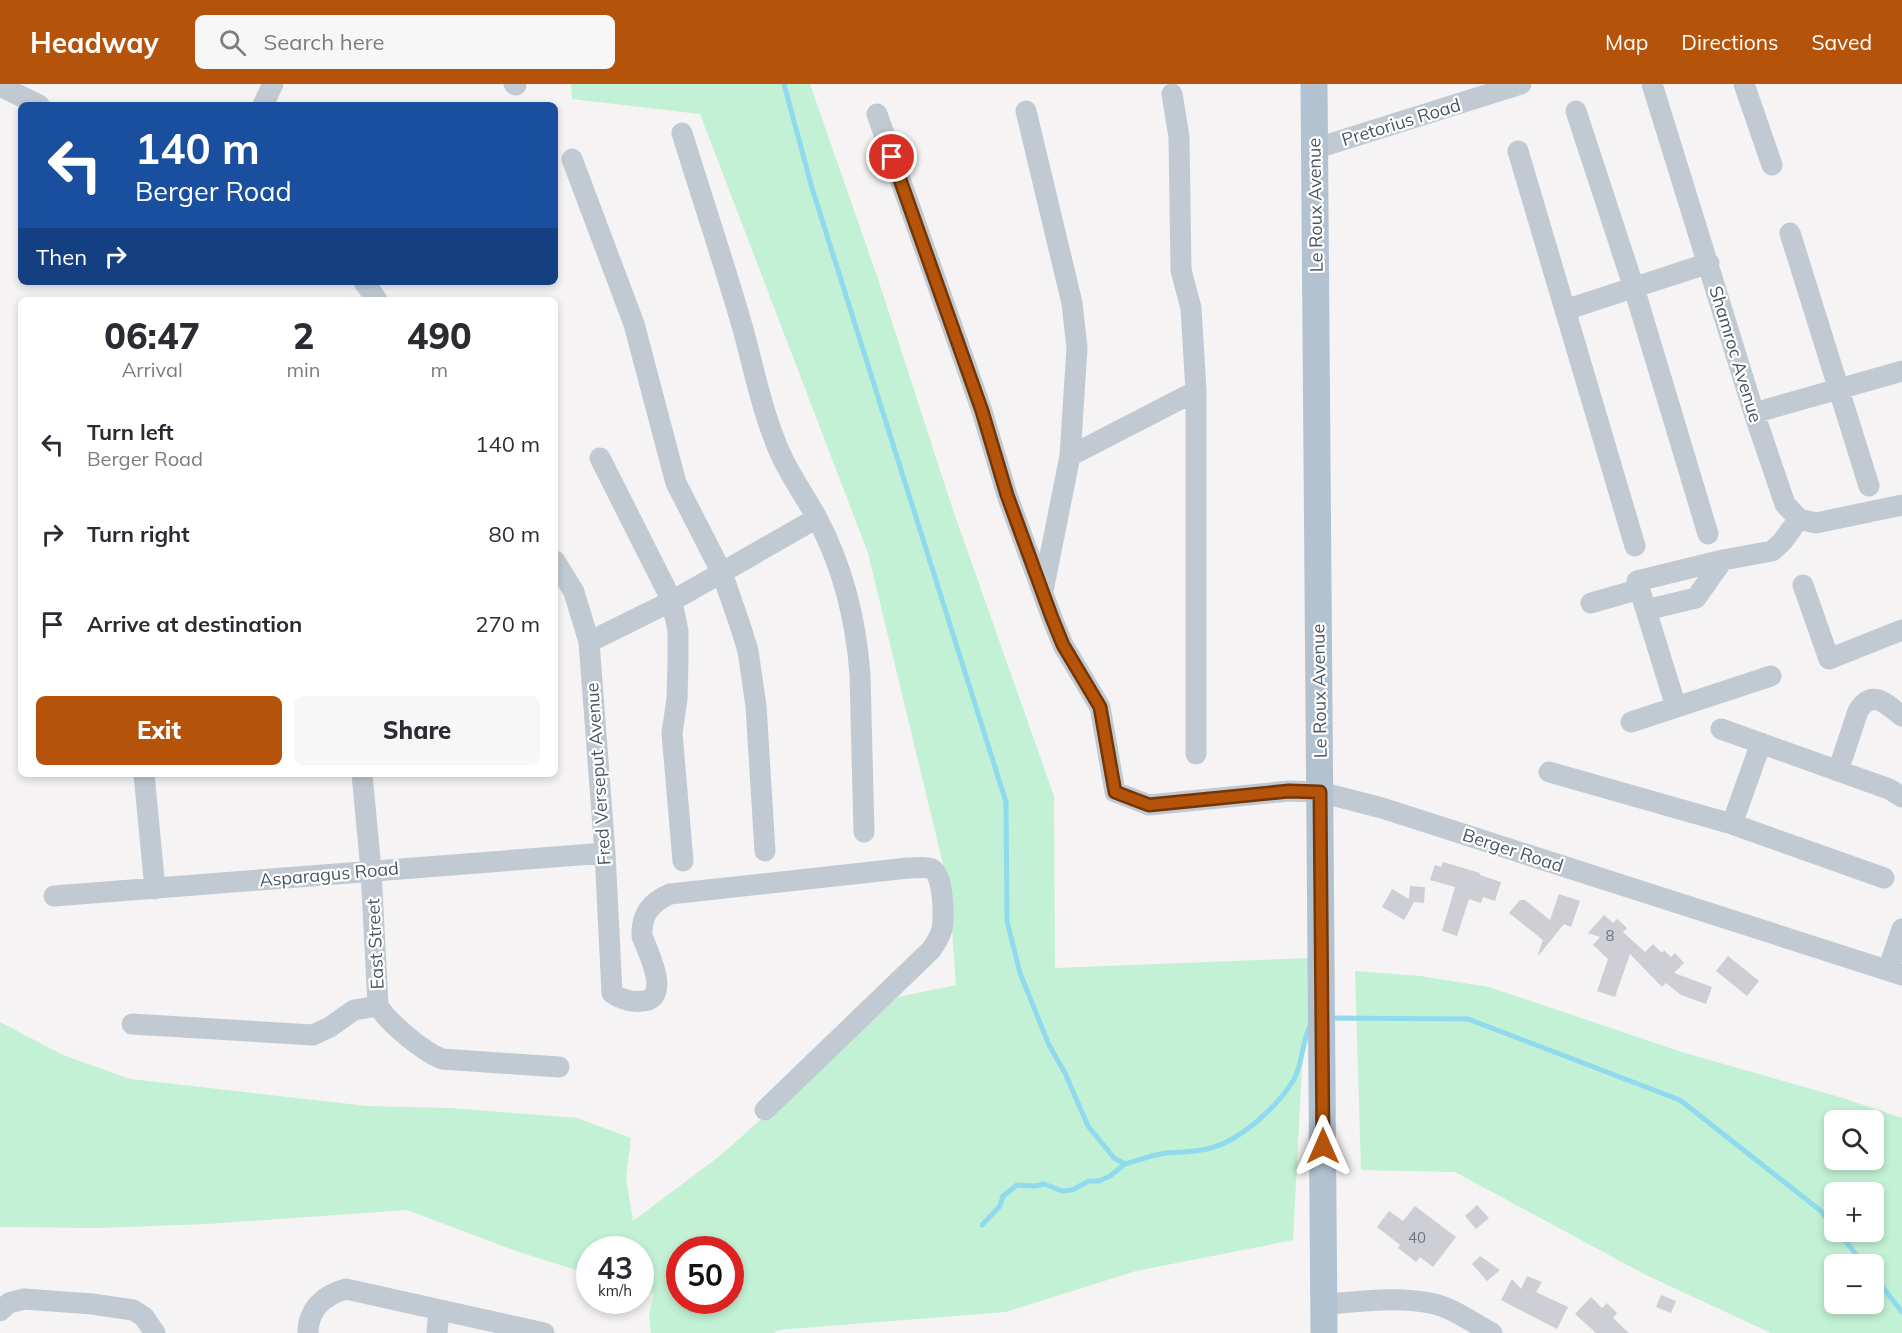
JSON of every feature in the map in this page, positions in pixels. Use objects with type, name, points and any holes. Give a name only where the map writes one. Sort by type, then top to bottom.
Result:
[{"type":"main road","name":"Le Roux Avenue","points":[[1314,84],[1324,1333]]},
{"type":"street","points":[[264,102],[273,84]]},
{"type":"street","name":"Pretorius Road","points":[[1314,149],[1521,84]]},
{"type":"street","name":"Shamroc Avenue","points":[[1652,84],[1754,413],[1785,504],[1799,519]]},
{"type":"street","points":[[1744,84],[1772,165]]},
{"type":"street","points":[[0,86],[33,102]]},
{"type":"street","points":[[1172,93],[1179,137],[1181,270],[1191,308],[1196,392],[1197,754]]},
{"type":"street","points":[[1026,111],[1072,303],[1077,348],[1070,456],[1043,591]]},
{"type":"street","points":[[1576,111],[1634,288],[1708,534]]},
{"type":"street","points":[[876,114],[982,411],[1007,495],[1043,591]]},
{"type":"street","points":[[682,133],[742,327],[772,435],[783,462],[817,518],[844,579],[858,650],[864,832]]},
{"type":"street","points":[[1518,151],[1635,546]]},
{"type":"street","points":[[572,159],[634,324],[676,483],[722,573],[748,651],[756,706],[765,851]]},
{"type":"street","points":[[1790,233],[1869,486]]},
{"type":"street","points":[[1565,310],[1709,263]]},
{"type":"street","points":[[1754,413],[1902,370]]},
{"type":"street","points":[[1070,456],[1196,392]]},
{"type":"street","points":[[600,458],[672,601],[678,631],[677,699],[672,733],[683,861]]},
{"type":"street","points":[[1591,603],[1639,585],[1723,560],[1772,551],[1782,543],[1799,519],[1816,523],[1902,505]]},
{"type":"street","points":[[589,642],[672,601],[817,518]]},
{"type":"street","points":[[1646,610],[1696,598],[1723,560]]},
{"type":"street","name":"Fred Verseput Avenue","points":[[558,566],[574,592],[589,642],[605,853],[612,993],[626,1001],[638,1002],[648,1001],[657,993],[657,979],[642,936],[642,928],[649,908],[670,894],[908,868],[928,868],[935,871],[940,884],[943,915],[939,938],[931,950],[765,1110]]},
{"type":"street","points":[[1639,585],[1676,707]]},
{"type":"street","points":[[1803,585],[1828,659],[1902,630]]},
{"type":"street","name":"Berger Road","points":[[1043,591],[1063,645],[1100,707],[1115,792],[1149,805],[1289,791],[1320,792],[1382,808],[1895,972]]},
{"type":"street","points":[[1631,722],[1771,676]]},
{"type":"street","points":[[1838,771],[1862,704],[1871,699],[1880,700],[1902,716]]},
{"type":"street","points":[[1721,729],[1889,789],[1902,797]]},
{"type":"street","points":[[1732,824],[1761,743]]},
{"type":"street","points":[[1549,772],[1732,824],[1884,878]]},
{"type":"street","points":[[144,777],[155,889]]},
{"type":"street","name":"East Street","points":[[362,777],[371,870],[378,1006]]},
{"type":"street","name":"Asparagus Road","points":[[54,896],[605,853]]},
{"type":"street","points":[[1895,972],[1902,929]]},
{"type":"street","points":[[132,1024],[313,1035],[322,1032],[354,1010],[378,1006],[386,1016],[427,1051],[442,1059],[559,1067]]},
{"type":"street","points":[[308,1333],[313,1310],[329,1295],[346,1289],[544,1333]]},
{"type":"street","points":[[0,1311],[9,1303],[24,1299],[92,1304],[133,1310],[144,1317],[155,1333]]},
{"type":"street","points":[[1324,1304],[1382,1300],[1431,1303],[1452,1311],[1492,1333]]},
{"type":"street","points":[[438,1333],[440,1311]]},
{"type":"green space","points":[[571,84],[810,84],[879,282],[952,507],[1054,796],[1055,968],[1309,958],[1309,1022],[1303,1047],[1293,1240],[1136,1271],[1006,1312],[778,1330],[774,1333],[651,1333],[649,1314],[654,1314],[654,1236],[576,1236],[576,1270],[519,1252],[407,1210],[207,1224],[98,1228],[0,1227],[0,1022],[63,1055],[130,1079],[367,1106],[450,1108],[577,1118],[631,1138],[626,1178],[633,1221],[721,1155],[898,997],[956,985],[949,889],[868,553],[700,114],[572,99]]},
{"type":"green space","points":[[1355,971],[1420,976],[1489,987],[1685,1053],[1878,1110],[1824,1110],[1824,1170],[1884,1170],[1884,1112],[1902,1118],[1902,1333],[1771,1333],[1646,1275],[1455,1172],[1361,1170]]},
{"type":"building","points":[[1443,862],[1501,882],[1495,901],[1483,897],[1481,903],[1469,899],[1457,936],[1442,931],[1455,887],[1430,880],[1435,865],[1441,867]]},
{"type":"building","points":[[1410,886],[1425,887],[1424,903],[1414,902],[1404,920],[1382,907],[1392,889],[1409,899]]},
{"type":"building","points":[[1559,894],[1580,901],[1571,927],[1564,924],[1539,955],[1543,940],[1509,913],[1520,900],[1525,900],[1550,920]]},
{"type":"building","points":[[1604,915],[1613,923],[1617,919],[1627,928],[1623,932],[1645,952],[1653,944],[1662,953],[1664,950],[1671,957],[1675,953],[1684,963],[1674,973],[1712,987],[1706,1004],[1681,995],[1666,983],[1662,987],[1630,954],[1615,997],[1597,991],[1608,959],[1593,945],[1600,937],[1588,933]]},
{"type":"building","points":[[1728,956],[1759,981],[1747,996],[1716,971]]},
{"type":"building","points":[[1477,1205],[1489,1218],[1476,1229],[1465,1216]]},
{"type":"building","points":[[1415,1206],[1456,1237],[1433,1267],[1420,1257],[1416,1262],[1398,1248],[1400,1245],[1377,1227],[1389,1211],[1403,1221]]},
{"type":"building","points":[[1480,1256],[1500,1270],[1487,1281],[1472,1264]]},
{"type":"building","points":[[1527,1276],[1542,1282],[1536,1292],[1568,1307],[1557,1329],[1501,1300],[1512,1279],[1521,1289]]},
{"type":"building","points":[[1661,1295],[1676,1301],[1671,1313],[1656,1307]]},
{"type":"building","points":[[1591,1297],[1602,1308],[1607,1303],[1617,1313],[1613,1318],[1629,1333],[1596,1333],[1575,1314]]},
{"type":"waterway","points":[[784,84],[812,188],[1006,802],[1007,921],[1020,973],[1049,1045],[1065,1073],[1088,1126],[1114,1158],[1125,1164],[1151,1156],[1197,1151],[1219,1145],[1244,1132],[1267,1113],[1286,1091],[1297,1074],[1311,1024]]},
{"type":"waterway","points":[[1329,1018],[1468,1019],[1680,1100],[1824,1215]]},
{"type":"waterway","points":[[982,1225],[1000,1206],[1003,1196],[1017,1185],[1044,1184],[1062,1191],[1072,1190],[1089,1181],[1099,1181],[1110,1176],[1125,1164]]},
{"type":"waterway","points":[[1846,1242],[1856,1254]]},
{"type":"waterway","points":[[1884,1289],[1902,1312]]},
{"type":"route","points":[[892,157],[982,411],[1007,495],[1052,618],[1063,645],[1100,707],[1115,792],[1136,801],[1156,805],[1289,791],[1320,792],[1323,1146]]}]
